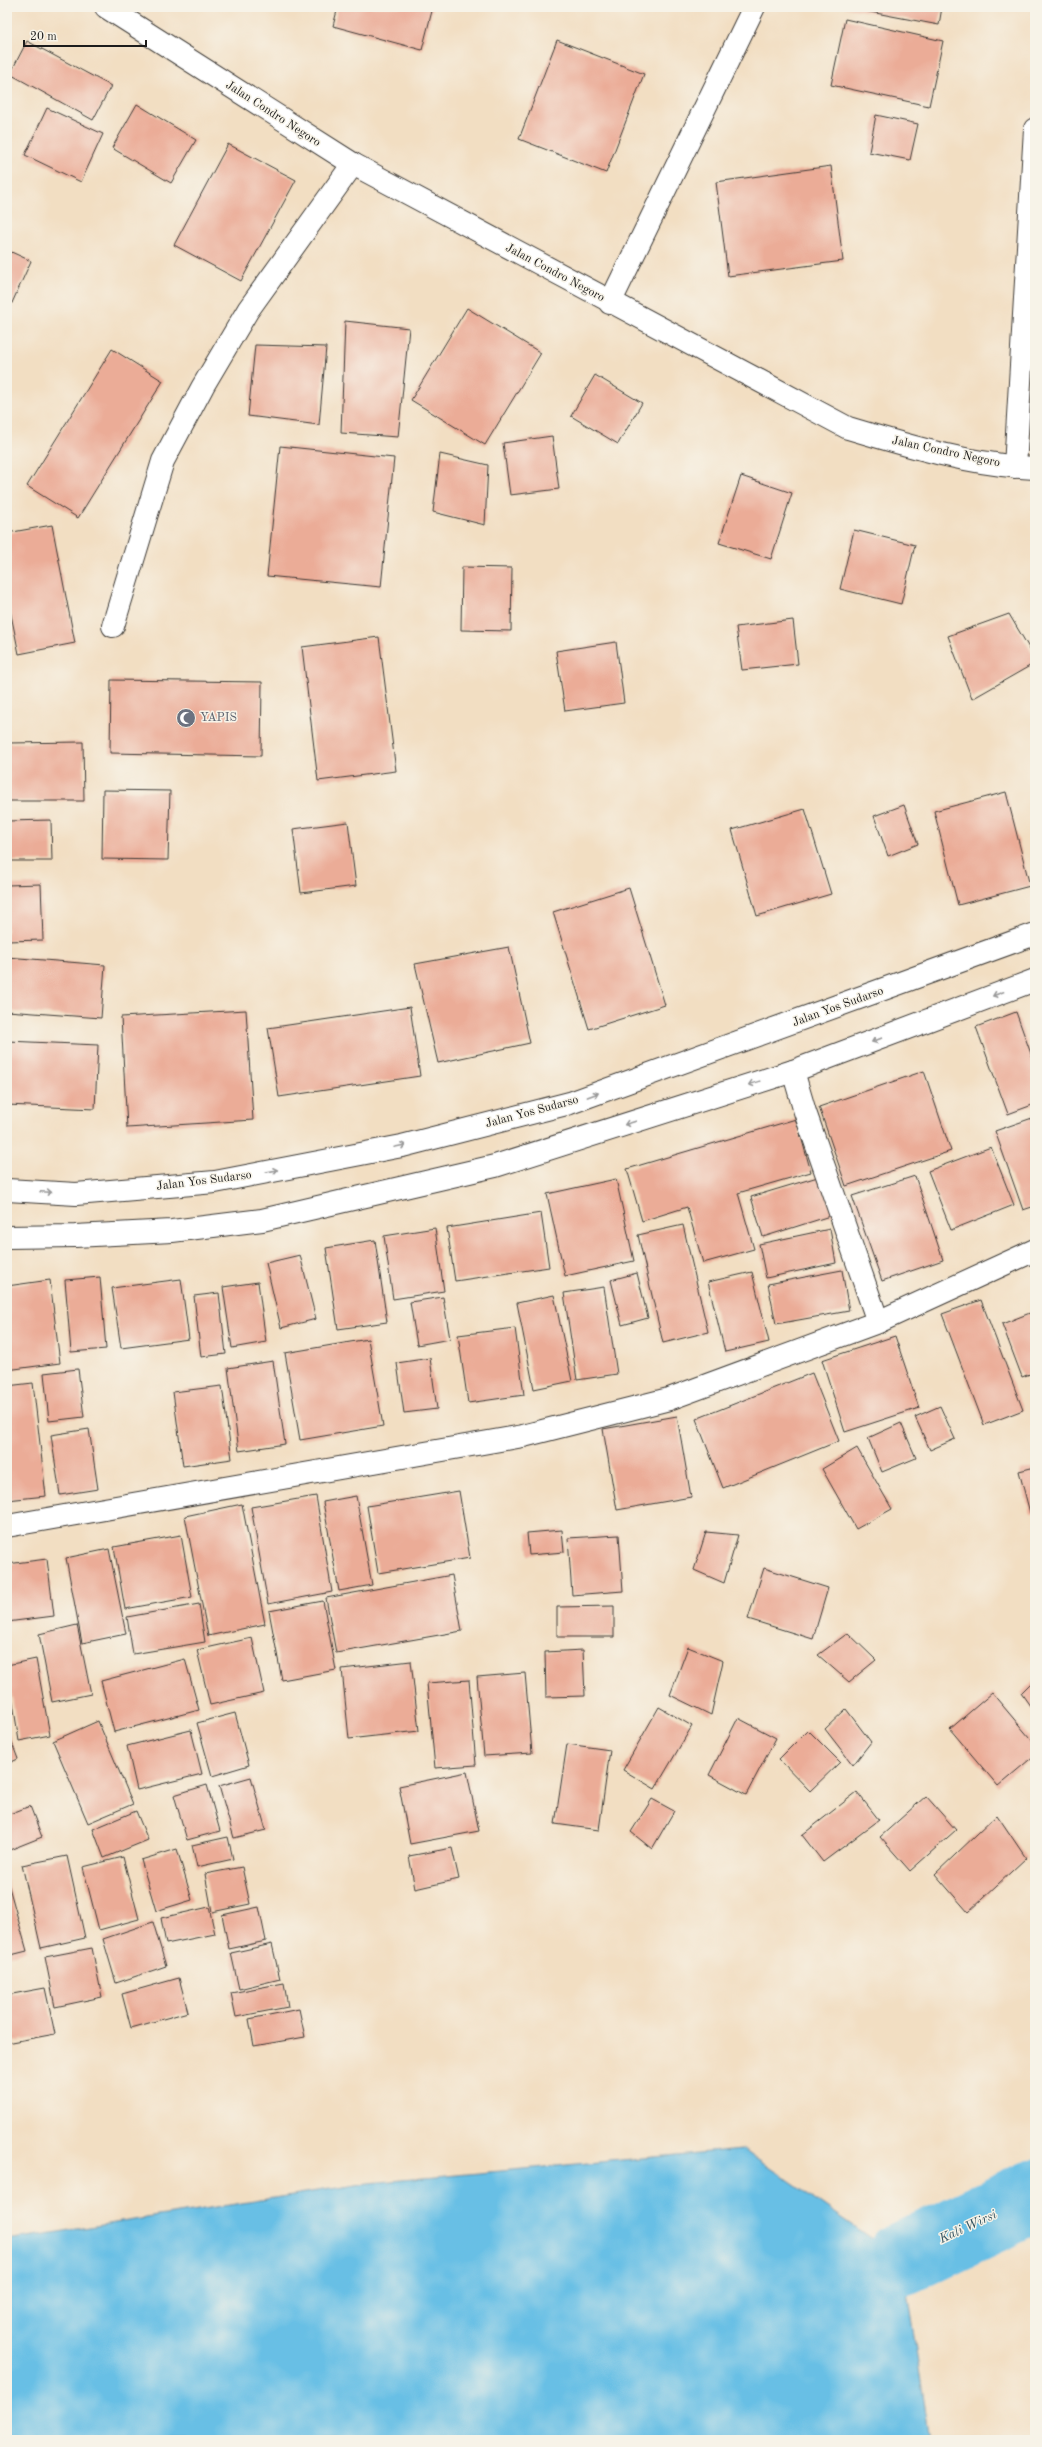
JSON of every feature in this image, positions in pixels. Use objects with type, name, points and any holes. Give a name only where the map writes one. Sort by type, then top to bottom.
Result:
[{"type":"main road","name":"Jalan Condro Negoro","points":[[106,7],[353,164],[610,303],[848,428],[916,448],[1025,467]]},
{"type":"main road","points":[[610,303],[754,7]]},
{"type":"main road","points":[[1025,467],[1035,129]]},
{"type":"main road","points":[[113,626],[163,461],[203,386],[248,310],[353,164]]},
{"type":"main road","name":"Jalan Yos Sudarso","points":[[7,1190],[76,1194],[215,1182],[402,1146],[570,1103],[1035,934]]},
{"type":"main road","points":[[7,1237],[76,1236],[172,1231],[262,1220],[495,1166],[793,1071],[1035,980]]},
{"type":"main road","points":[[793,1071],[805,1112],[878,1322]]},
{"type":"main road","points":[[7,1526],[523,1436],[669,1399],[878,1322],[1035,1250]]},
{"type":"water","points":[[742,2149],[902,2259],[930,2440],[7,2440],[7,2240],[369,2183]]},
{"type":"building","points":[[338,7],[433,7],[422,50],[333,26]]},
{"type":"building","points":[[844,7],[942,7],[939,25]]},
{"type":"building","points":[[845,19],[943,41],[929,106],[831,85]]},
{"type":"building","points":[[557,40],[644,74],[606,173],[519,139]]},
{"type":"building","points":[[27,41],[111,86],[93,120],[10,74]]},
{"type":"building","points":[[137,104],[196,140],[171,183],[112,148]]},
{"type":"building","points":[[47,108],[103,134],[81,182],[25,155]]},
{"type":"building","points":[[876,115],[918,124],[910,160],[869,152]]},
{"type":"building","points":[[228,144],[296,180],[241,281],[174,245]]},
{"type":"building","points":[[831,166],[843,261],[728,276],[716,182]]},
{"type":"building","points":[[7,250],[31,261],[7,314]]},
{"type":"building","points":[[467,308],[541,353],[485,445],[411,400]]},
{"type":"building","points":[[345,321],[409,328],[398,437],[341,433]]},
{"type":"building","points":[[255,345],[326,347],[319,425],[248,416]]},
{"type":"building","points":[[112,349],[163,381],[78,518],[27,486]]},
{"type":"building","points":[[595,375],[642,403],[618,444],[571,416]]},
{"type":"building","points":[[552,436],[559,489],[510,495],[503,443]]},
{"type":"building","points":[[280,446],[394,458],[381,587],[267,576]]},
{"type":"building","points":[[440,454],[488,465],[485,525],[433,512]]},
{"type":"building","points":[[741,476],[792,493],[771,559],[719,543]]},
{"type":"building","points":[[52,525],[75,643],[19,654],[7,595],[7,533]]},
{"type":"building","points":[[854,530],[915,545],[901,604],[840,589]]},
{"type":"building","points":[[462,567],[512,568],[511,631],[461,630]]},
{"type":"building","points":[[1009,614],[1035,658],[1035,663],[972,699],[948,636]]},
{"type":"building","points":[[793,620],[798,664],[742,670],[736,627]]},
{"type":"building","points":[[379,637],[396,771],[318,781],[302,647]]},
{"type":"building","points":[[616,642],[624,703],[565,711],[556,651]]},
{"type":"building","name":"YAPIS","points":[[111,680],[262,682],[261,756],[110,753]]},
{"type":"building","points":[[83,742],[84,801],[7,801],[7,743]]},
{"type":"building","points":[[103,790],[170,791],[168,860],[102,859]]},
{"type":"building","points":[[1006,792],[1030,886],[958,905],[934,811]]},
{"type":"building","points":[[904,805],[918,844],[888,856],[874,816]]},
{"type":"building","points":[[805,809],[831,894],[757,916],[732,830]]},
{"type":"building","points":[[51,820],[52,861],[7,861],[7,821]]},
{"type":"building","points":[[348,822],[356,886],[301,893],[293,829]]},
{"type":"building","points":[[41,884],[43,940],[7,941],[7,885]]},
{"type":"building","points":[[629,888],[665,1005],[589,1029],[553,912]]},
{"type":"building","points":[[509,947],[530,1043],[438,1063],[415,964]]},
{"type":"building","points":[[7,957],[105,965],[101,1018],[7,1011]]},
{"type":"building","points":[[410,1007],[420,1076],[279,1097],[268,1028]]},
{"type":"building","points":[[246,1010],[253,1120],[127,1128],[121,1017]]},
{"type":"building","points":[[1016,1012],[1035,1065],[1035,1104],[1008,1114],[976,1027]]},
{"type":"building","points":[[7,1041],[98,1045],[95,1109],[7,1105]]},
{"type":"building","points":[[924,1071],[951,1151],[846,1186],[819,1107]]},
{"type":"building","points":[[1035,1117],[1035,1206],[1023,1210],[995,1131]]},
{"type":"building","points":[[796,1119],[811,1172],[738,1193],[754,1249],[703,1263],[687,1207],[642,1221],[627,1169]]},
{"type":"building","points":[[991,1147],[1014,1205],[951,1230],[928,1171]]},
{"type":"building","points":[[821,1176],[833,1215],[763,1237],[751,1197]]},
{"type":"building","points":[[915,1176],[943,1260],[882,1281],[852,1196]]},
{"type":"building","points":[[616,1179],[634,1261],[565,1276],[547,1194]]},
{"type":"building","points":[[541,1213],[549,1267],[455,1281],[447,1228]]},
{"type":"building","points":[[683,1225],[708,1332],[663,1343],[638,1235]]},
{"type":"building","points":[[435,1228],[444,1291],[393,1299],[384,1236]]},
{"type":"building","points":[[830,1229],[836,1263],[766,1278],[759,1244]]},
{"type":"building","points":[[375,1240],[387,1322],[338,1329],[326,1248]]},
{"type":"building","points":[[300,1255],[316,1319],[281,1328],[266,1263]]},
{"type":"building","points":[[842,1270],[849,1311],[776,1324],[768,1284]]},
{"type":"building","points":[[752,1272],[769,1342],[725,1352],[708,1282]]},
{"type":"building","points":[[637,1273],[648,1318],[622,1325],[611,1280]]},
{"type":"building","points":[[100,1277],[106,1349],[71,1352],[65,1280]]},
{"type":"building","points":[[181,1279],[189,1339],[121,1348],[112,1288]]},
{"type":"building","points":[[50,1280],[60,1363],[7,1370],[7,1286]]},
{"type":"building","points":[[258,1282],[266,1342],[232,1348],[223,1287]]},
{"type":"building","points":[[604,1287],[617,1374],[577,1380],[564,1293]]},
{"type":"building","points":[[219,1293],[226,1354],[201,1357],[194,1296]]},
{"type":"building","points":[[554,1295],[572,1381],[534,1389],[517,1303]]},
{"type":"building","points":[[443,1297],[450,1339],[417,1345],[410,1302]]},
{"type":"building","points":[[981,1300],[1023,1410],[984,1425],[942,1314]]},
{"type":"building","points":[[1035,1311],[1035,1372],[1022,1377],[1002,1324]]},
{"type":"building","points":[[515,1328],[524,1395],[468,1403],[458,1335]]},
{"type":"building","points":[[895,1336],[919,1408],[845,1432],[822,1360]]},
{"type":"building","points":[[368,1339],[383,1426],[300,1440],[285,1353]]},
{"type":"building","points":[[430,1358],[437,1409],[404,1413],[397,1363]]},
{"type":"building","points":[[273,1361],[285,1444],[239,1451],[228,1368]]},
{"type":"building","points":[[78,1369],[84,1417],[49,1421],[44,1373]]},
{"type":"building","points":[[812,1373],[839,1441],[723,1488],[696,1419]]},
{"type":"building","points":[[33,1383],[46,1496],[7,1500],[7,1386]]},
{"type":"building","points":[[222,1386],[232,1459],[183,1466],[173,1392]]},
{"type":"building","points":[[940,1406],[955,1439],[930,1450],[915,1417]]},
{"type":"building","points":[[677,1416],[691,1497],[617,1510],[603,1429]]},
{"type":"building","points":[[901,1423],[916,1458],[882,1472],[868,1438]]},
{"type":"building","points":[[89,1429],[98,1489],[60,1495],[51,1435]]},
{"type":"building","points":[[857,1448],[892,1509],[856,1529],[822,1469]]},
{"type":"building","points":[[1035,1467],[1035,1512],[1030,1513],[1019,1471]]},
{"type":"building","points":[[459,1491],[470,1558],[378,1573],[367,1506]]},
{"type":"building","points":[[316,1496],[332,1592],[268,1604],[251,1507]]},
{"type":"building","points":[[356,1496],[372,1585],[339,1591],[323,1502]]},
{"type":"building","points":[[242,1504],[265,1624],[208,1636],[185,1516]]},
{"type":"building","points":[[562,1530],[564,1552],[529,1555],[527,1533]]},
{"type":"building","points":[[706,1532],[738,1535],[724,1583],[694,1570]]},
{"type":"building","points":[[181,1535],[192,1597],[125,1609],[114,1547]]},
{"type":"building","points":[[619,1535],[623,1591],[572,1595],[568,1538]]},
{"type":"building","points":[[109,1549],[126,1634],[82,1643],[66,1558]]},
{"type":"building","points":[[47,1559],[54,1616],[7,1622],[7,1564]]},
{"type":"building","points":[[764,1568],[828,1588],[813,1639],[748,1619]]},
{"type":"building","points":[[452,1575],[462,1631],[336,1653],[326,1598]]},
{"type":"building","points":[[323,1601],[336,1670],[282,1680],[269,1611]]},
{"type":"building","points":[[199,1604],[205,1642],[133,1654],[127,1617]]},
{"type":"building","points":[[614,1606],[614,1637],[557,1637],[557,1607]]},
{"type":"building","points":[[77,1625],[91,1694],[52,1702],[39,1634]]},
{"type":"building","points":[[848,1633],[876,1660],[849,1682],[818,1655]]},
{"type":"building","points":[[252,1638],[264,1693],[210,1705],[197,1650]]},
{"type":"building","points":[[688,1647],[723,1661],[711,1715],[670,1695]]},
{"type":"building","points":[[583,1650],[585,1696],[546,1697],[545,1652]]},
{"type":"building","points":[[36,1659],[50,1735],[19,1741],[7,1665]]},
{"type":"building","points":[[185,1659],[199,1710],[114,1732],[101,1681]]},
{"type":"building","points":[[411,1661],[419,1731],[349,1739],[342,1669]]},
{"type":"building","points":[[525,1673],[532,1753],[484,1756],[477,1677]]},
{"type":"building","points":[[1035,1679],[1035,1713],[1021,1693]]},
{"type":"building","points":[[469,1680],[476,1765],[435,1768],[427,1683]]},
{"type":"building","points":[[992,1693],[1035,1744],[1035,1755],[998,1786],[950,1729]]},
{"type":"building","points":[[659,1707],[692,1726],[655,1789],[623,1770]]},
{"type":"building","points":[[846,1709],[871,1742],[853,1765],[825,1729]]},
{"type":"building","points":[[235,1713],[249,1765],[212,1776],[197,1723]]},
{"type":"building","points":[[738,1718],[776,1738],[746,1795],[709,1775]]},
{"type":"building","points":[[98,1721],[133,1804],[88,1823],[53,1741]]},
{"type":"building","points":[[7,1730],[18,1759],[7,1764]]},
{"type":"building","points":[[191,1730],[202,1774],[137,1790],[127,1746]]},
{"type":"building","points":[[808,1730],[840,1762],[810,1791],[779,1759]]},
{"type":"building","points":[[567,1744],[610,1750],[599,1830],[555,1824]]},
{"type":"building","points":[[467,1772],[479,1831],[410,1844],[399,1786]]},
{"type":"building","points":[[251,1777],[266,1830],[234,1838],[219,1786]]},
{"type":"building","points":[[207,1785],[220,1831],[187,1840],[174,1795]]},
{"type":"building","points":[[857,1792],[879,1820],[823,1862],[802,1835]]},
{"type":"building","points":[[926,1796],[956,1830],[910,1871],[880,1837]]},
{"type":"building","points":[[652,1799],[674,1811],[652,1849],[631,1832]]},
{"type":"building","points":[[30,1806],[42,1837],[7,1851],[7,1815]]},
{"type":"building","points":[[136,1811],[148,1840],[104,1858],[93,1829]]},
{"type":"building","points":[[997,1815],[1026,1858],[968,1912],[935,1874]]},
{"type":"building","points":[[228,1837],[233,1859],[197,1867],[192,1845]]},
{"type":"building","points":[[452,1848],[459,1879],[415,1889],[409,1856]]},
{"type":"building","points":[[177,1849],[192,1900],[156,1911],[141,1860]]},
{"type":"building","points":[[67,1856],[85,1938],[41,1948],[22,1865]]},
{"type":"building","points":[[123,1857],[139,1919],[99,1930],[83,1867]]},
{"type":"building","points":[[242,1867],[250,1904],[212,1912],[205,1874]]},
{"type":"building","points":[[7,1880],[27,1951],[7,1956]]},
{"type":"building","points":[[209,1907],[215,1934],[166,1944],[161,1918]]},
{"type":"building","points":[[259,1907],[266,1941],[229,1949],[222,1915]]},
{"type":"building","points":[[153,1922],[166,1966],[116,1983],[103,1939]]},
{"type":"building","points":[[272,1944],[280,1979],[239,1989],[231,1953]]},
{"type":"building","points":[[92,1948],[102,1997],[55,2007],[45,1957]]},
{"type":"building","points":[[179,1978],[188,2012],[131,2028],[122,1994]]},
{"type":"building","points":[[284,1983],[288,2007],[236,2017],[231,1993]]},
{"type":"building","points":[[45,1988],[55,2034],[7,2043],[7,1995]]},
{"type":"building","points":[[299,2009],[305,2037],[254,2046],[249,2019]]},
{"type":"waterway","name":"Kali Wirsi","points":[[902,2259],[1035,2196]]},
{"type":"place","name":"YAPIS","points":[[186,718]]}]
